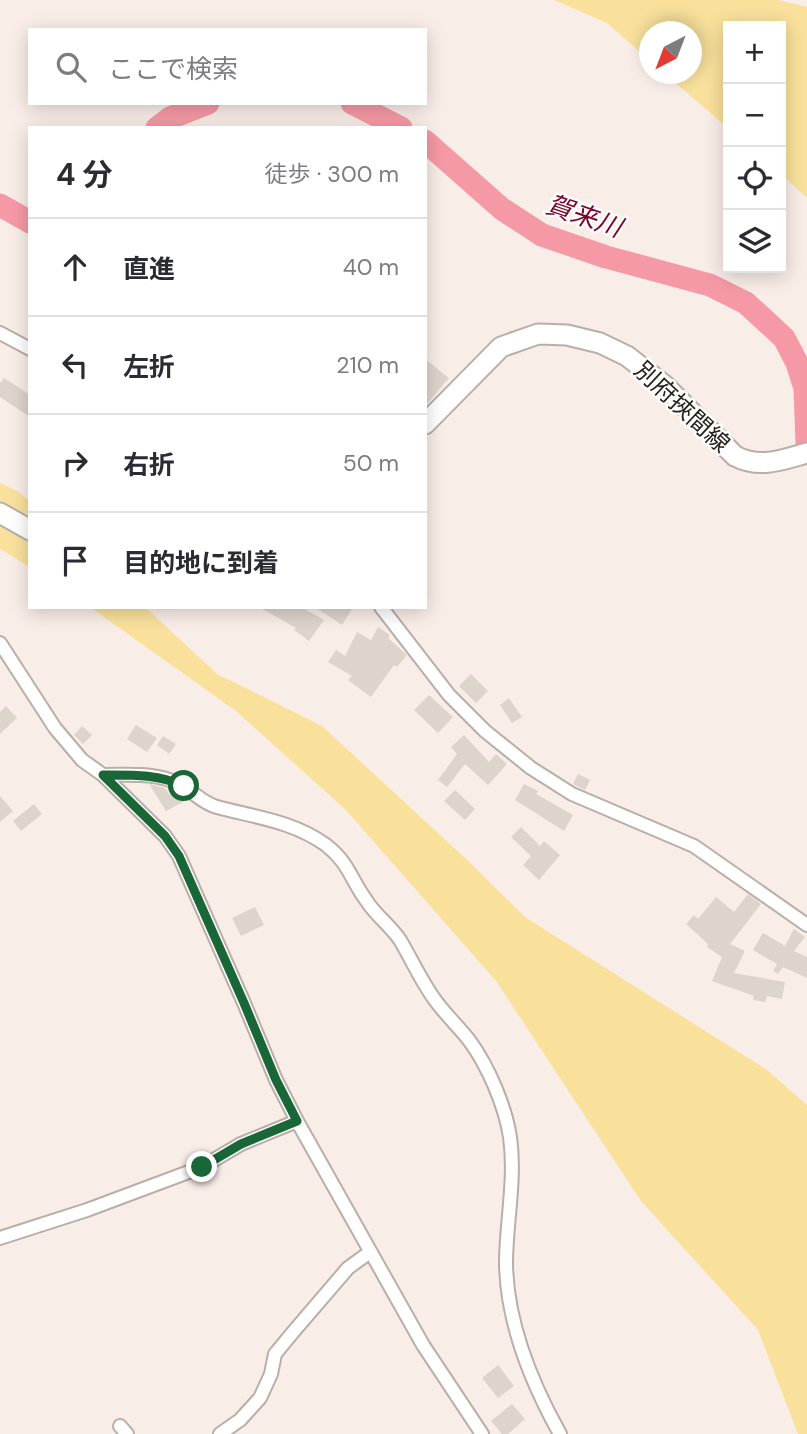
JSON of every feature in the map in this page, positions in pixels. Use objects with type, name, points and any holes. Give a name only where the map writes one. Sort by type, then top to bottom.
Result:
[{"type":"main road","name":"別府挾間線","points":[[427,422],[501,346],[538,334],[567,335],[600,343],[627,356],[664,385],[735,456],[766,464],[807,453]]},
{"type":"main road","points":[[0,513],[28,529]]},
{"type":"street","points":[[0,333],[28,348]]},
{"type":"street","points":[[383,609],[449,695],[485,731],[531,768],[572,794],[694,846],[807,925]]},
{"type":"street","points":[[0,643],[55,728],[82,760],[103,775],[165,836],[179,856],[276,1080],[297,1121],[423,1345],[482,1434]]},
{"type":"street","points":[[103,775],[149,775],[170,779],[214,807],[294,827],[324,844],[343,859],[366,901],[400,940],[436,1002],[471,1043],[501,1102],[510,1136],[512,1165],[506,1266],[509,1293],[517,1336],[543,1404],[560,1434]]},
{"type":"street","points":[[0,1238],[87,1210],[202,1167],[241,1144],[297,1121]]},
{"type":"street","points":[[220,1434],[240,1420],[260,1398],[271,1374],[275,1354],[348,1268],[370,1252]]},
{"type":"shaded area","points":[[554,0],[778,0],[807,7],[807,198],[786,179],[786,21],[723,21],[723,124],[677,84],[702,84],[702,21],[639,21],[639,51],[607,23]]},
{"type":"shaded area","points":[[0,483],[19,492],[28,500],[28,566],[0,549]]},
{"type":"shaded area","points":[[93,609],[147,609],[217,674],[322,726],[525,917],[767,1070],[807,1105],[807,1434],[798,1434],[758,1330],[641,1201],[496,981],[346,810],[236,711]]},
{"type":"building","points":[[427,361],[449,378],[427,404]]},
{"type":"building","points":[[4,378],[28,394],[28,416],[0,397],[0,383]]},
{"type":"building","points":[[263,609],[305,609],[324,620],[309,641],[294,630],[296,628]]},
{"type":"building","points":[[318,609],[352,609],[342,625]]},
{"type":"building","points":[[378,627],[390,635],[388,638],[407,655],[397,667],[394,665],[371,697],[348,680],[352,676],[328,662],[336,650],[345,656],[357,632],[371,640]]},
{"type":"building","points":[[471,674],[488,691],[476,703],[459,686]]},
{"type":"building","points":[[429,695],[453,717],[438,733],[414,710]]},
{"type":"building","points":[[509,698],[522,717],[512,723],[500,705]]},
{"type":"building","points":[[6,706],[17,718],[0,734],[0,712]]},
{"type":"building","points":[[136,725],[157,738],[147,752],[127,739]]},
{"type":"building","points":[[82,726],[92,735],[83,744],[74,735]]},
{"type":"building","points":[[464,735],[489,762],[496,754],[507,764],[488,785],[465,764],[447,787],[438,780],[457,754],[451,747]]},
{"type":"building","points":[[163,736],[176,744],[169,754],[157,745]]},
{"type":"building","points":[[578,774],[590,780],[585,790],[573,784]]},
{"type":"building","points":[[149,784],[165,788],[170,795],[176,792],[185,801],[166,811]]},
{"type":"building","points":[[524,784],[573,815],[564,831],[515,800]]},
{"type":"building","points":[[455,790],[475,809],[465,820],[444,801]]},
{"type":"building","points":[[0,796],[13,811],[0,822]]},
{"type":"building","points":[[34,804],[42,814],[21,831],[13,821]]},
{"type":"building","points":[[521,827],[540,846],[544,841],[560,855],[539,880],[523,865],[531,856],[511,837]]},
{"type":"building","points":[[748,894],[761,904],[730,944],[745,951],[734,973],[785,982],[782,999],[767,996],[765,1002],[753,1000],[754,996],[712,981],[722,957],[707,947],[708,944],[686,924],[694,915],[698,919],[716,897],[734,912]]},
{"type":"building","points":[[255,907],[264,925],[241,936],[232,918]]},
{"type":"building","points":[[794,929],[805,937],[794,951],[807,957],[807,978],[783,967],[778,974],[773,971],[777,964],[753,950],[763,933],[785,946]]},
{"type":"building","points":[[498,1365],[514,1386],[498,1398],[482,1378]]},
{"type":"building","points":[[512,1404],[525,1419],[508,1434],[502,1434],[491,1421]]},
{"type":"waterway","name":"賀来川","points":[[160,126],[170,118],[203,105]]},
{"type":"waterway","name":"賀来川","points":[[356,105],[397,126]]},
{"type":"waterway","name":"賀来川","points":[[427,143],[502,209],[542,235],[606,257],[710,285],[746,303],[784,338],[797,363],[805,388],[807,444]]},
{"type":"waterway","name":"賀来川","points":[[0,205],[28,221]]},
{"type":"route","points":[[184,786],[170,779],[149,775],[103,775],[165,836],[179,856],[276,1080],[297,1121],[241,1144],[202,1167]]}]
